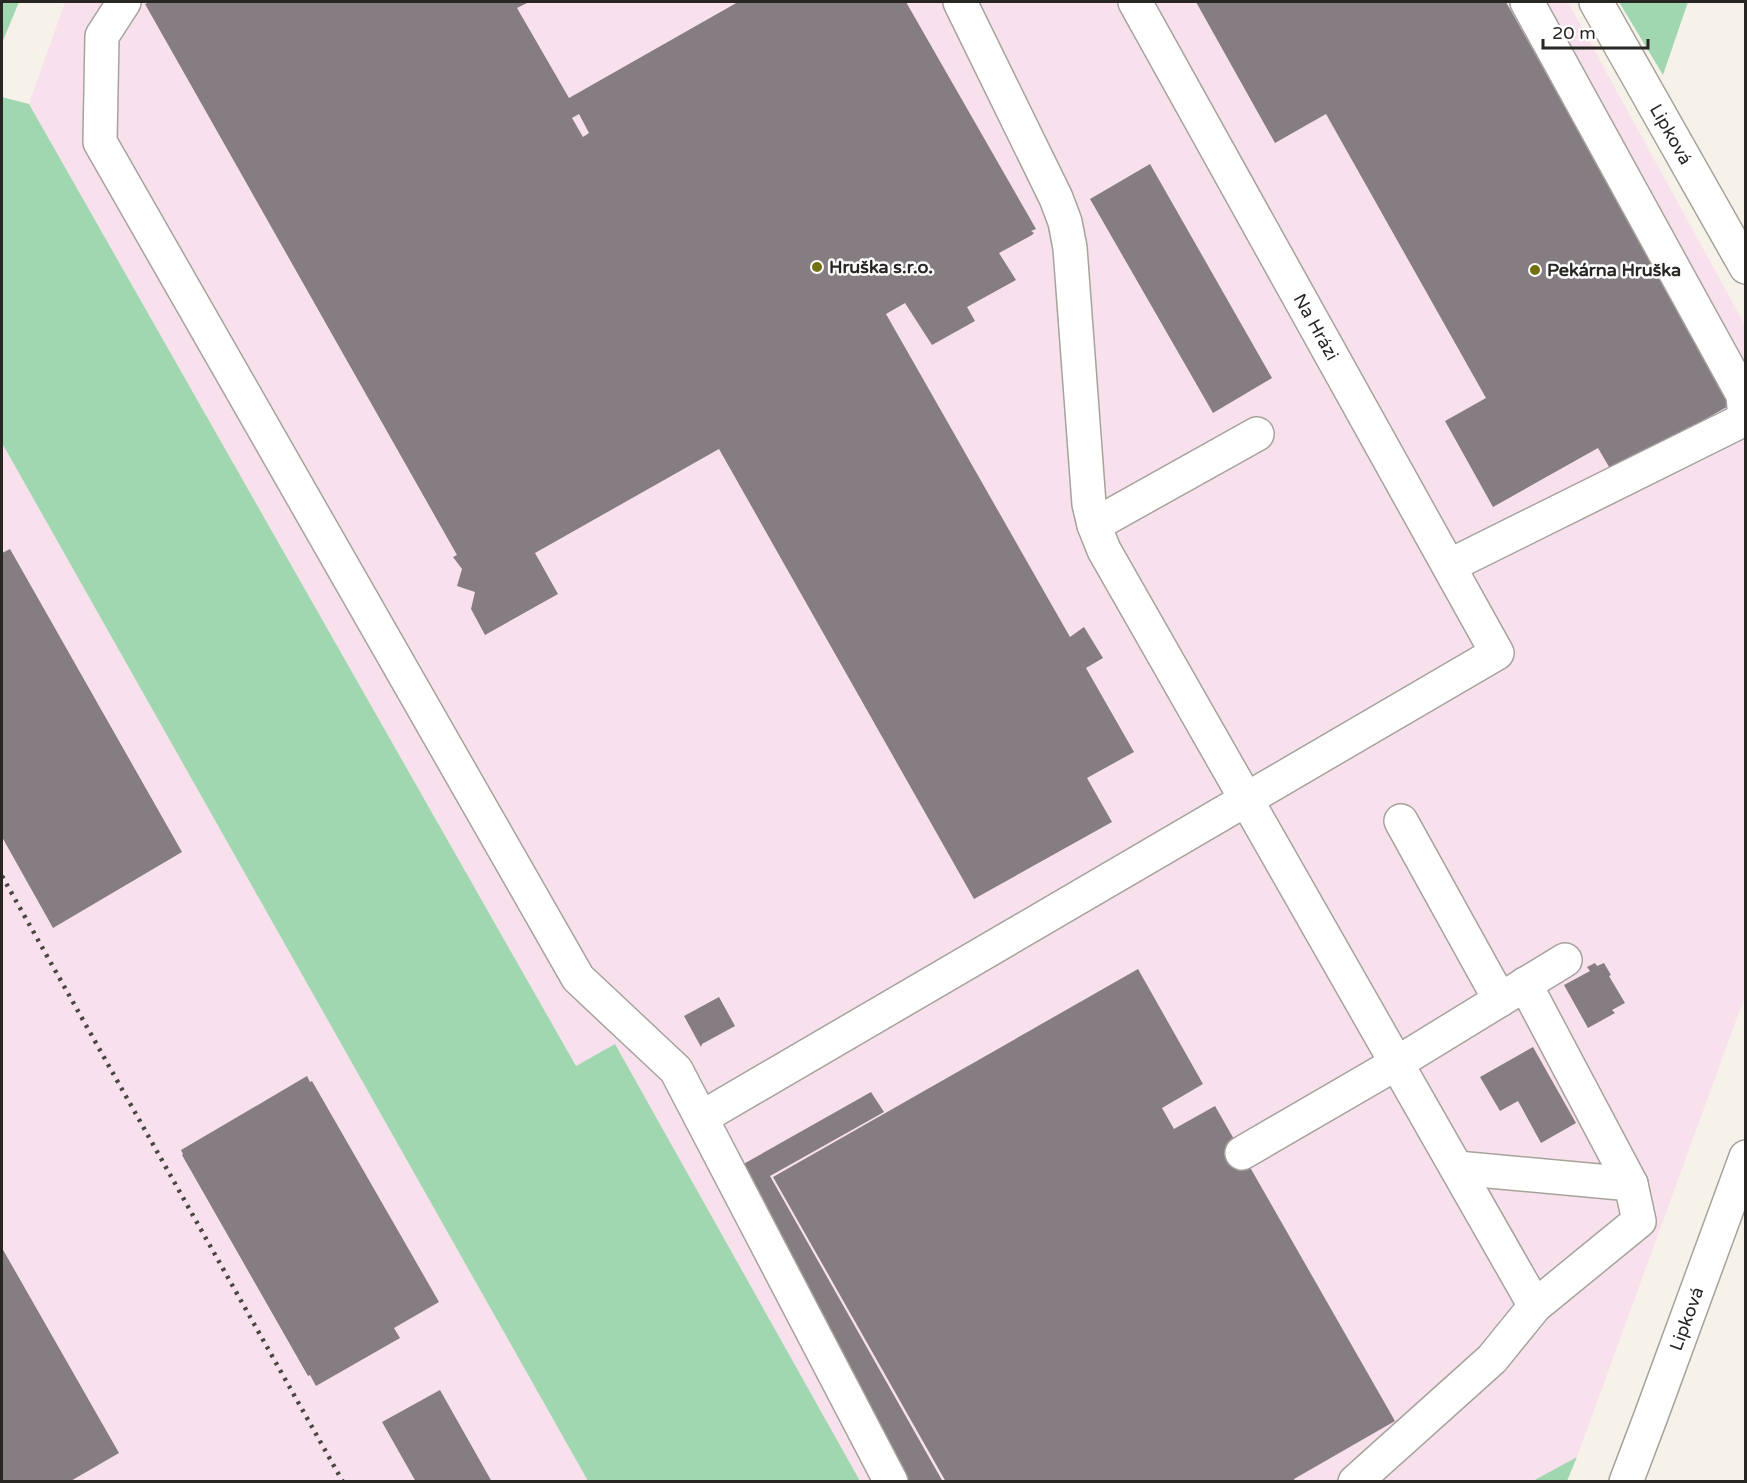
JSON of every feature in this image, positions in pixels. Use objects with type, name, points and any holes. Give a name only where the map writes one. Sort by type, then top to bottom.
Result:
[{"type":"street","points":[[124,2],[102,36],[100,142],[578,978],[676,1070],[891,1482]]},
{"type":"street","points":[[960,2],[1056,198],[1065,222],[1070,248],[1089,504],[1104,550],[1535,1306]]},
{"type":"street","name":"Na Hrázi","points":[[1135,2],[1497,653],[1246,799]]},
{"type":"street","points":[[1449,566],[1745,419],[1743,395],[1527,2]]},
{"type":"street","name":"Lipková","points":[[1596,2],[1746,267]]},
{"type":"street","points":[[1094,525],[1257,434]]},
{"type":"street","points":[[701,1118],[1246,799]]},
{"type":"street","points":[[1355,1482],[1492,1359],[1535,1306],[1639,1221],[1631,1184],[1512,992],[1401,821]]},
{"type":"street","points":[[1242,1153],[1397,1063],[1565,960]]},
{"type":"street","name":"Lipková","points":[[1626,1482],[1746,1157]]},
{"type":"street","points":[[1457,1168],[1631,1184]]},
{"type":"shaded area","points":[[65,2],[1568,2],[1746,327],[1745,996],[1577,1457],[1533,1482],[860,1481],[615,1045],[576,1066],[29,104]]},
{"type":"shaded area","points":[[2,443],[407,1160],[588,1481],[2,1481]]},
{"type":"green space","points":[[2,2],[19,2],[2,43]]},
{"type":"green space","points":[[1619,2],[1688,2],[1663,75]]},
{"type":"green space","points":[[2,97],[29,104],[576,1066],[615,1044],[860,1481],[588,1481],[2,443]]},
{"type":"green space","points":[[1577,1457],[1567,1481],[1533,1481]]},
{"type":"building","points":[[150,2],[529,2],[517,8],[569,98],[738,2],[906,2],[1036,229],[1031,231],[1034,233],[1032,235],[999,253],[1016,280],[967,307],[975,321],[932,345],[905,303],[886,314],[1070,637],[1084,627],[1103,658],[1086,668],[1134,752],[1087,778],[1112,822],[974,899],[719,449],[535,553],[558,594],[485,635],[471,609],[475,592],[457,586],[462,569],[453,557],[457,555],[145,4]],"holes":[[[579,114],[589,133],[583,137],[572,118]]]},
{"type":"building","name":"Pekárna Hruška","points":[[1196,2],[1506,2],[1732,404],[1612,472],[1598,448],[1493,507],[1445,421],[1486,398],[1326,114],[1275,143]]},
{"type":"building","points":[[1150,164],[1272,378],[1213,413],[1090,199]]},
{"type":"building","points":[[10,549],[182,852],[53,928],[2,837],[2,553]]},
{"type":"building","points":[[1595,963],[1597,966],[1604,963],[1625,1003],[1612,1010],[1615,1013],[1588,1028],[1564,985],[1590,971],[1587,967]]},
{"type":"building","points":[[1138,969],[1203,1084],[1162,1108],[1174,1129],[1215,1106],[1395,1421],[1294,1479],[1296,1482],[946,1482],[773,1177]]},
{"type":"building","points":[[719,997],[735,1026],[702,1044],[701,1047],[684,1016]]},
{"type":"building","points":[[1533,1047],[1576,1123],[1541,1143],[1518,1101],[1500,1111],[1480,1077]]},
{"type":"building","points":[[307,1076],[439,1302],[394,1328],[400,1338],[316,1386],[310,1375],[308,1376],[181,1150]]},
{"type":"building","points":[[871,1092],[884,1112],[770,1176],[943,1482],[908,1482],[731,1171]]},
{"type":"building","points":[[2,1248],[119,1453],[69,1482],[2,1482]]},
{"type":"building","points":[[440,1390],[492,1482],[416,1482],[382,1422]]},
{"type":"railway","points":[[2,876],[343,1482]]},
{"type":"place","name":"Hruška s.r.o.","points":[[817,267]]},
{"type":"place","name":"Pekárna Hruška","points":[[1535,270]]}]
